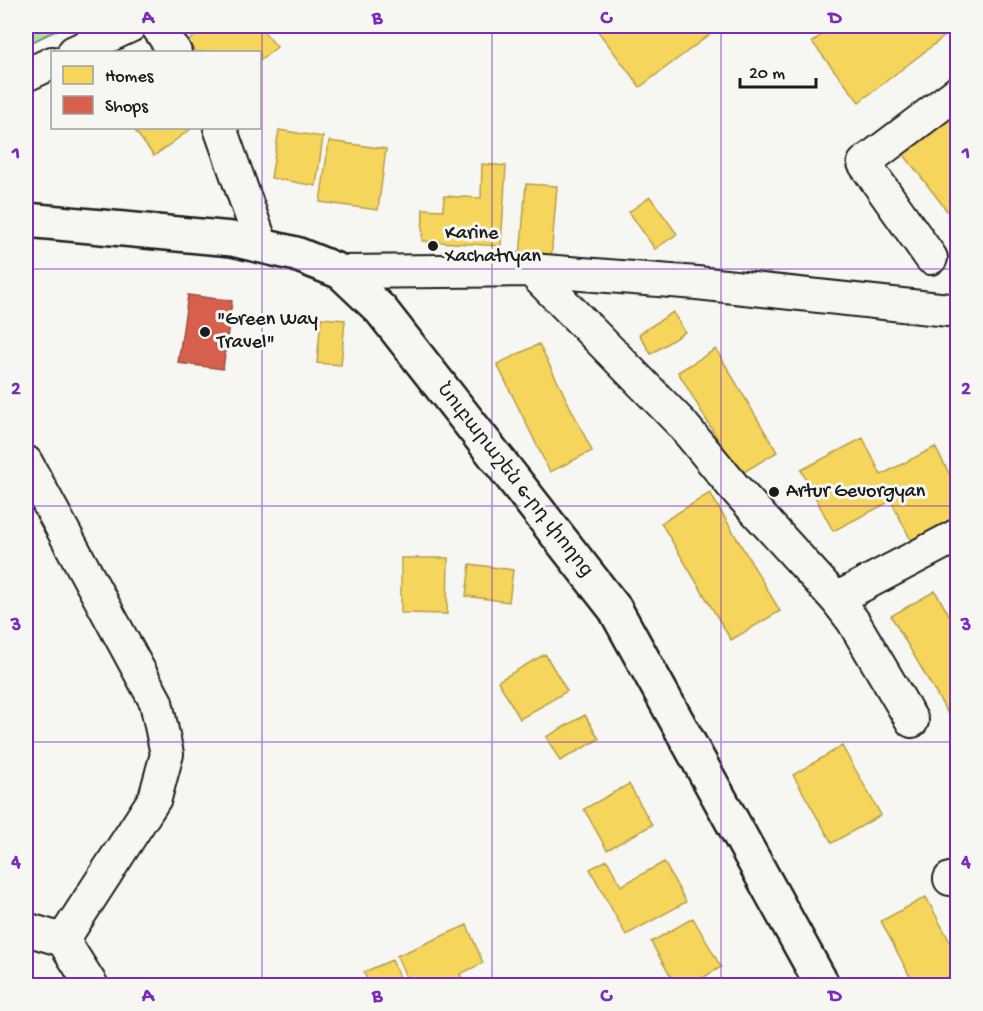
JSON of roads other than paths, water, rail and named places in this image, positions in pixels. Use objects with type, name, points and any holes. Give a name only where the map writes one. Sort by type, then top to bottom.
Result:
[{"type":"main road","name":"Նուբարաշեն 6-րդ փողոց","points":[[26,220],[232,239],[296,254],[341,272],[381,310],[615,609],[823,986]]},
{"type":"street","points":[[76,51],[130,26]]},
{"type":"street","points":[[157,26],[174,51]]},
{"type":"street","points":[[26,75],[51,63]]},
{"type":"street","points":[[931,258],[864,163],[957,92]]},
{"type":"street","points":[[220,129],[262,246]]},
{"type":"street","points":[[341,272],[531,270],[697,283],[955,313]]},
{"type":"street","points":[[531,270],[681,423],[733,486],[836,599],[853,621],[912,721]]},
{"type":"street","points":[[26,462],[156,702],[167,754],[155,798],[63,940]]},
{"type":"street","points":[[836,599],[957,535]]},
{"type":"street","points":[[26,929],[63,940],[92,986]]},
{"type":"place","name":"Karine Xachatryan","points":[[433,246]]},
{"type":"place","name":"\"Green Way Travel\"","points":[[205,332]]},
{"type":"place","name":"Artur Gevorgyan","points":[[774,492]]}]
